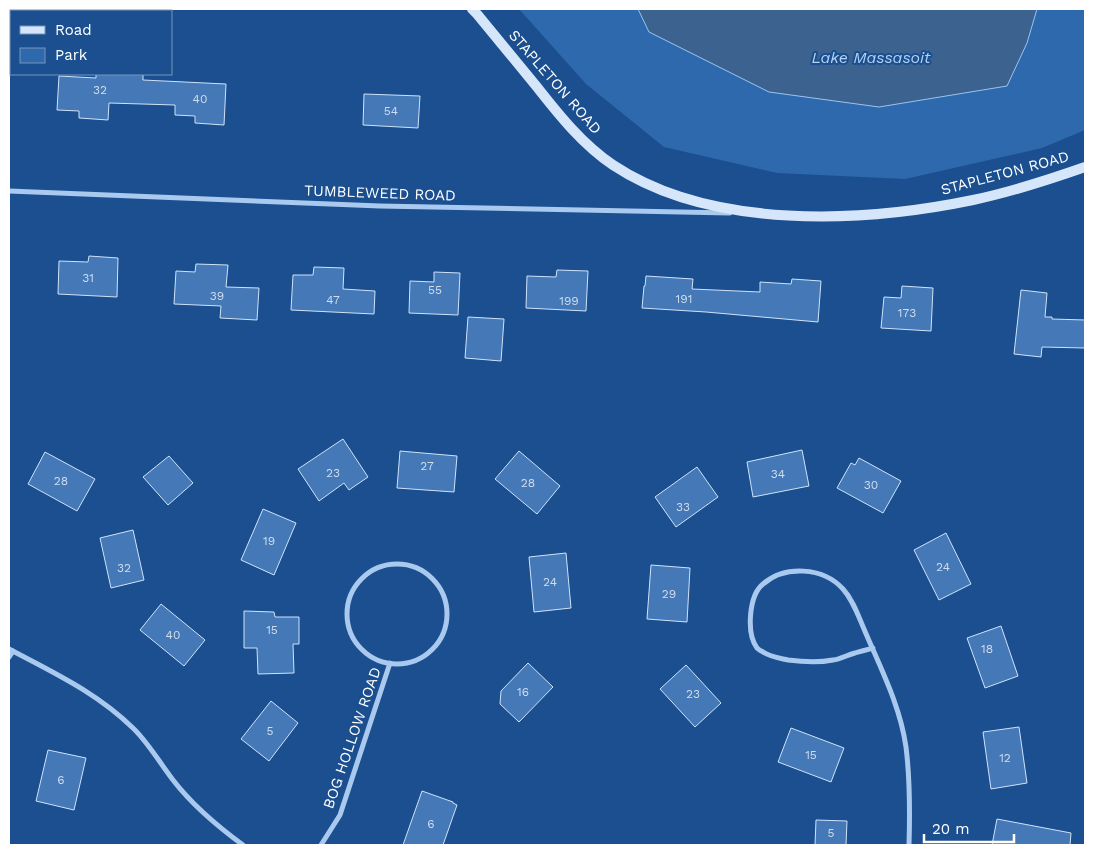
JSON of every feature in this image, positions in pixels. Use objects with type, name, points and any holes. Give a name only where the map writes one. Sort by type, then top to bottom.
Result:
[{"type":"street","name":"STAPLETON ROAD","points":[[472,9],[559,115],[594,150],[612,165],[647,184],[682,198],[752,213],[859,215],[899,212],[975,199],[1085,167]]},
{"type":"street","name":"TUMBLEWEED ROAD","points":[[9,191],[380,206],[752,213]]},
{"type":"street","name":"BOG HOLLOW ROAD","points":[[388,564],[415,567],[434,579],[442,590],[446,598],[447,618],[441,637],[426,654],[407,664],[390,663],[378,661],[368,655],[360,648],[350,632],[348,608],[351,595],[357,584],[374,570],[388,564]]},
{"type":"street","points":[[873,648],[819,662],[792,661],[766,655],[757,648],[753,640],[751,617],[755,596],[760,587],[769,579],[782,573],[795,571],[811,572],[828,578],[841,587],[851,599],[873,648],[881,668],[895,706],[906,745],[910,805],[909,845]]},
{"type":"street","points":[[9,657],[11,650],[56,672],[77,684],[116,714],[134,730],[155,754],[193,804],[243,845]]},
{"type":"street","name":"BOG HOLLOW ROAD","points":[[321,845],[340,815],[390,663]]},
{"type":"green space","points":[[519,9],[638,9],[649,32],[1027,43],[1037,9],[1085,9],[1085,130],[1042,148],[905,179],[777,173],[664,147],[586,84]]},
{"type":"water","name":"Lake Massasoit","points":[[638,9],[1037,9],[1027,43],[1007,86],[879,107],[769,92],[649,32]]},
{"type":"building","points":[[96,75],[143,75],[143,80],[226,84],[224,125],[195,123],[195,116],[175,115],[175,105],[109,103],[108,120],[79,118],[79,111],[57,110],[59,76],[96,78]]},
{"type":"building","points":[[364,94],[420,96],[418,128],[363,125]]},
{"type":"building","points":[[89,256],[118,258],[117,297],[58,294],[59,261],[88,262]]},
{"type":"building","points":[[196,264],[228,265],[226,287],[259,288],[257,320],[220,318],[221,306],[174,304],[176,271],[195,272]]},
{"type":"building","points":[[314,267],[344,268],[343,289],[375,291],[374,314],[291,310],[293,275],[313,275]]},
{"type":"building","points":[[557,270],[588,271],[586,311],[526,308],[527,276],[556,277]]},
{"type":"building","points":[[434,272],[460,273],[458,315],[409,313],[410,281],[434,282]]},
{"type":"building","points":[[646,276],[693,279],[692,289],[760,292],[760,282],[791,284],[792,279],[821,281],[818,322],[642,308]]},
{"type":"building","points":[[902,286],[933,288],[931,331],[881,328],[884,297],[901,298]]},
{"type":"building","points":[[1021,290],[1047,293],[1045,317],[1085,320],[1085,348],[1042,347],[1041,357],[1014,354]]},
{"type":"building","points":[[468,317],[504,319],[501,361],[465,358]]},
{"type":"building","points":[[343,439],[368,477],[349,490],[344,483],[319,501],[298,469]]},
{"type":"building","points":[[802,450],[809,486],[753,497],[747,462]]},
{"type":"building","points":[[400,451],[457,456],[454,492],[397,488]]},
{"type":"building","points":[[519,451],[560,486],[537,514],[495,479]]},
{"type":"building","points":[[45,452],[95,479],[77,511],[28,484]]},
{"type":"building","points":[[169,456],[193,483],[168,505],[143,477]]},
{"type":"building","points":[[859,458],[901,481],[883,513],[837,488],[851,463],[855,465]]},
{"type":"building","points":[[697,467],[718,497],[676,527],[655,497]]},
{"type":"building","points":[[263,509],[296,523],[274,575],[241,560]]},
{"type":"building","points":[[133,530],[144,580],[111,588],[100,538]]},
{"type":"building","points":[[946,533],[971,584],[939,600],[914,550]]},
{"type":"building","points":[[566,553],[571,608],[534,612],[529,557]]},
{"type":"building","points":[[651,565],[690,568],[687,622],[647,619]]},
{"type":"building","points":[[161,604],[205,640],[184,666],[140,630]]},
{"type":"building","points":[[244,611],[274,612],[275,617],[299,617],[299,644],[293,644],[294,673],[258,674],[257,648],[244,648]]},
{"type":"building","points":[[1001,626],[1018,676],[985,688],[967,638]]},
{"type":"building","points":[[528,663],[553,687],[519,722],[500,704],[501,691]]},
{"type":"building","points":[[686,665],[721,703],[695,727],[660,689]]},
{"type":"building","points":[[271,701],[298,723],[269,761],[241,739]]},
{"type":"building","points":[[1019,727],[1027,783],[991,789],[983,732]]},
{"type":"building","points":[[791,728],[844,748],[831,782],[778,762]]},
{"type":"building","points":[[48,750],[86,758],[74,810],[36,801]]},
{"type":"building","points":[[422,791],[457,805],[443,845],[403,845]]},
{"type":"building","points":[[997,819],[1071,833],[1070,845],[992,845]]},
{"type":"building","points":[[816,820],[847,821],[846,845],[815,845]]}]
